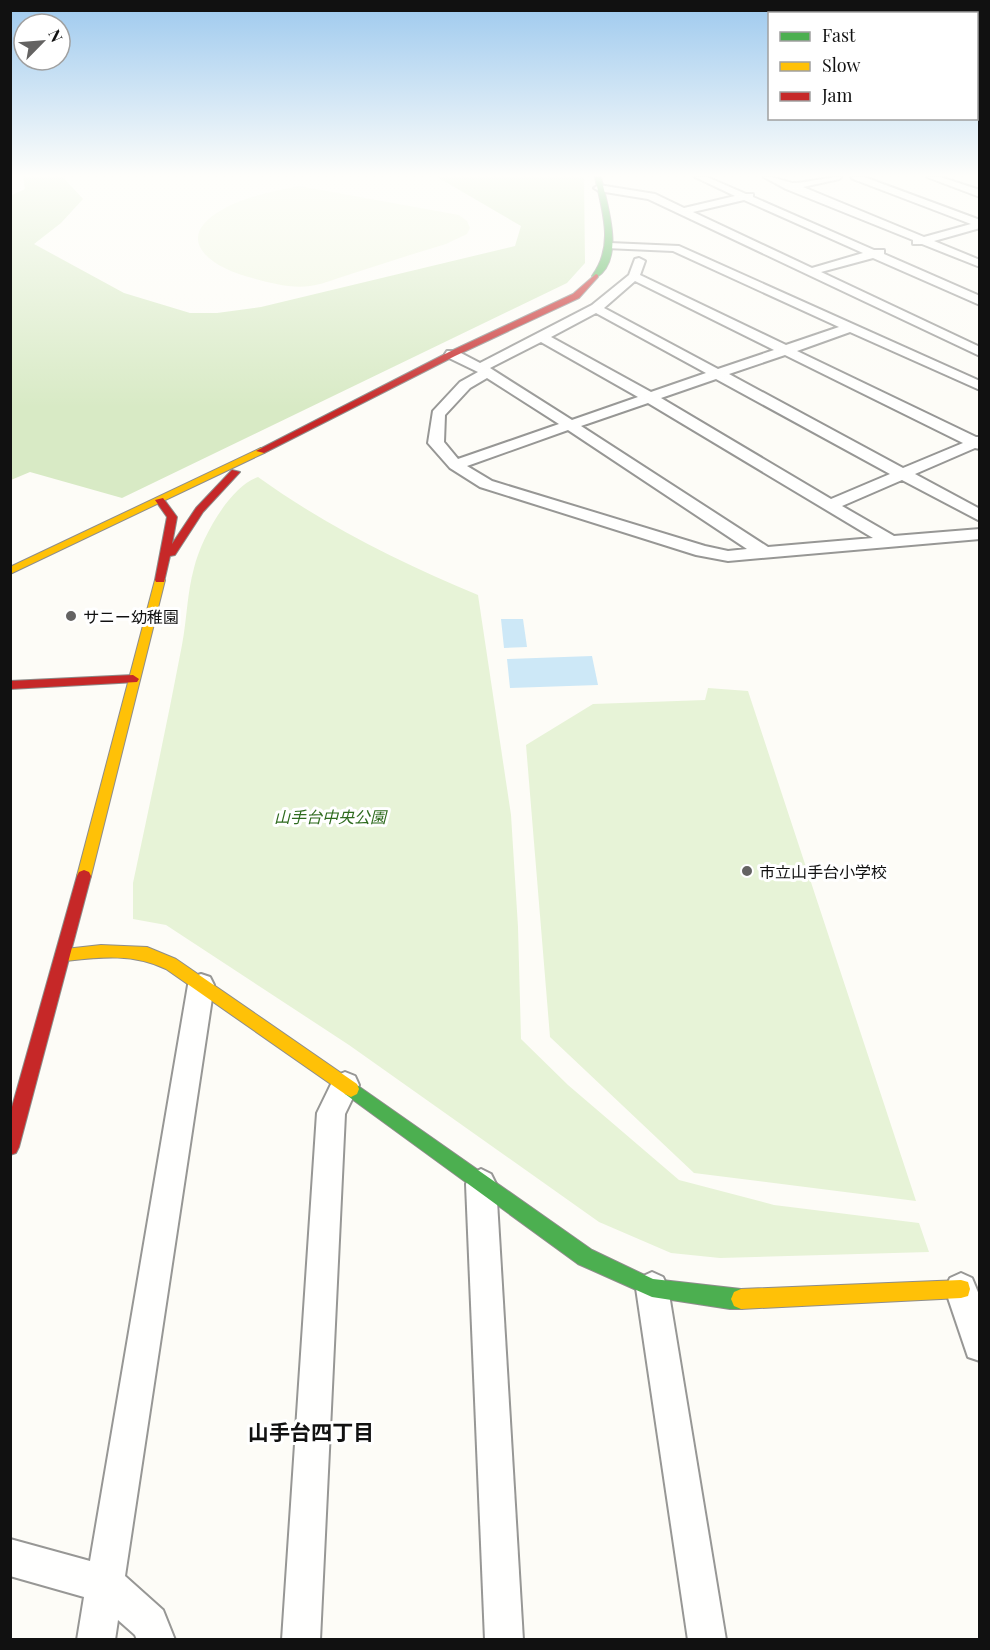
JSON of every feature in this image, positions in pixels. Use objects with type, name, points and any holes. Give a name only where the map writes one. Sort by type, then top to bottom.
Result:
[{"type":"street","points":[[10,571],[260,452],[452,354],[576,296],[605,267],[608,254]]},
{"type":"street","points":[[640,254],[634,276],[622,288],[596,308],[540,336],[483,370],[465,385],[438,414],[436,444],[455,465],[486,484],[702,551],[728,556],[980,534]]},
{"type":"street","points":[[688,254],[980,386]]},
{"type":"street","points":[[773,254],[980,352]]},
{"type":"street","points":[[810,272],[874,254],[980,301]]},
{"type":"street","points":[[955,254],[980,264]]},
{"type":"street","points":[[634,276],[978,443]]},
{"type":"street","points":[[596,308],[980,516]]},
{"type":"street","points":[[455,465],[717,372],[852,327]]},
{"type":"street","points":[[540,336],[650,397],[890,541]]},
{"type":"street","points":[[966,346],[980,341]]},
{"type":"street","points":[[452,354],[483,370],[570,425],[763,552]]},
{"type":"street","points":[[830,505],[978,443]]},
{"type":"street","points":[[166,561],[193,516],[219,486],[260,452]]},
{"type":"street","points":[[10,1148],[65,955],[133,679],[166,561],[172,518],[160,500]]},
{"type":"street","points":[[10,685],[133,679]]},
{"type":"street","points":[[65,955],[101,951],[147,953],[171,964],[585,1257],[652,1288],[730,1299],[961,1289],[980,1345]]},
{"type":"street","points":[[96,1640],[201,985]]},
{"type":"street","points":[[301,1640],[331,1113],[345,1085]]},
{"type":"street","points":[[481,1184],[504,1640]]},
{"type":"street","points":[[652,1288],[707,1640]]},
{"type":"street","points":[[10,1557],[105,1584],[150,1623],[156,1640]]},
{"type":"green space","points":[[10,254],[52,254],[124,293],[190,313],[217,313],[261,307],[482,254],[585,254],[585,263],[567,283],[122,498],[30,472],[11,480]]},
{"type":"green space","points":[[205,254],[413,254],[327,282],[303,287],[273,284],[237,273]]},
{"type":"green space","name":"山手台中央公園","points":[[258,477],[337,527],[421,570],[478,595],[511,815],[518,927],[521,1039],[568,1085],[679,1180],[774,1205],[919,1223],[929,1252],[720,1258],[671,1253],[599,1222],[349,1045],[166,925],[133,919],[133,883],[184,635],[194,568],[203,543],[218,515],[237,491]]},
{"type":"green space","points":[[708,688],[748,691],[916,1201],[694,1173],[550,1037],[526,745],[593,704],[705,700]]},
{"type":"water","points":[[501,619],[523,619],[527,647],[504,648]]},
{"type":"water","points":[[592,656],[598,685],[510,688],[507,659]]},
{"type":"traffic: fast","points":[[596,276],[608,254]]},
{"type":"traffic: fast","points":[[351,1089],[585,1257],[652,1288],[741,1299]]},
{"type":"traffic: slow","points":[[10,571],[261,451]]},
{"type":"traffic: slow","points":[[84,876],[160,580]]},
{"type":"traffic: slow","points":[[65,955],[101,951],[147,953],[171,964],[351,1089]]},
{"type":"traffic: slow","points":[[741,1299],[961,1289]]},
{"type":"traffic: jam","points":[[261,451],[452,354],[576,296],[596,276]]},
{"type":"traffic: jam","points":[[171,553],[199,510],[235,472]]},
{"type":"traffic: jam","points":[[160,500],[172,517],[160,580]]},
{"type":"traffic: jam","points":[[10,685],[133,679]]},
{"type":"traffic: jam","points":[[10,1147],[84,876]]},
{"type":"place","name":"サニー幼稚園","points":[[71,616]]},
{"type":"place","name":"市立山手台小学校","points":[[747,871]]},
{"type":"district","name":"山手台四丁目","points":[[311,1431]]}]
